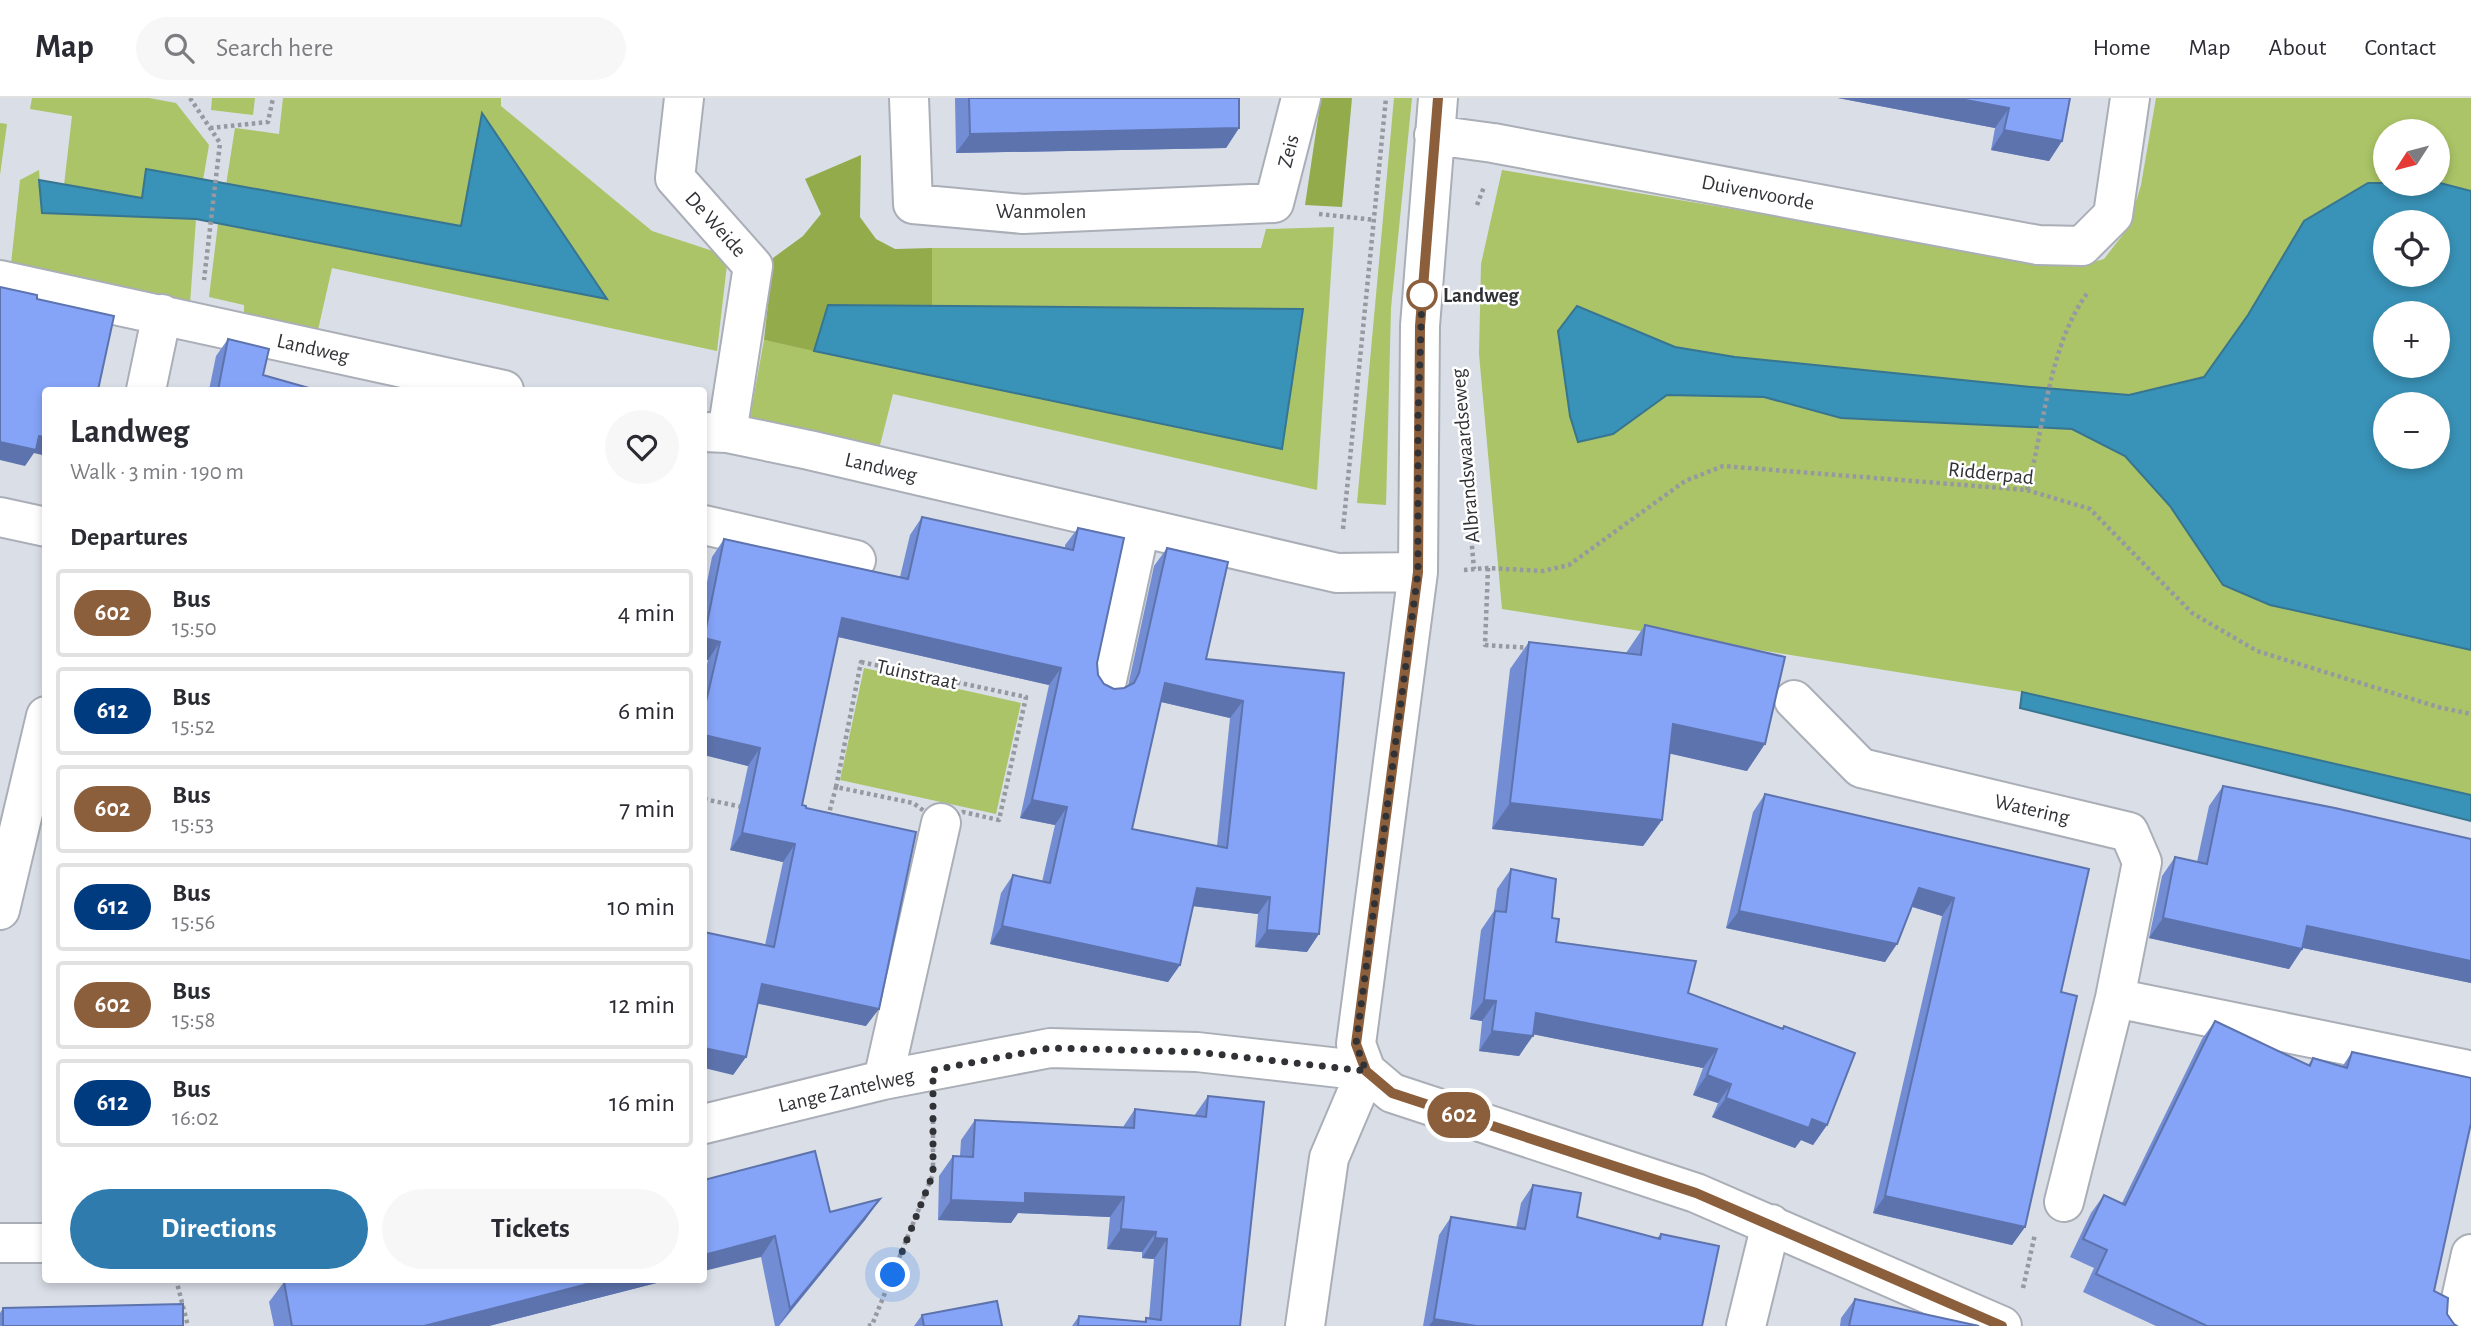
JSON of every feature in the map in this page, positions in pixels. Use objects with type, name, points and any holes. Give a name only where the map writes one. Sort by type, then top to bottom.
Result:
[{"type":"street","name":"De Weide","points":[[684,98],[675,178],[753,266],[715,433]]},
{"type":"street","name":"Wanmolen","points":[[909,98],[913,204],[1023,214],[1274,204]]},
{"type":"street","name":"Zeis","points":[[1274,204],[1301,98]]},
{"type":"street","points":[[2082,246],[2113,215],[2130,98]]},
{"type":"street","name":"Duivenvoorde","points":[[1436,116],[1493,143],[2038,244],[2082,246]]},
{"type":"street","name":"Albrandswaardseweg","points":[[1366,1071],[1356,1044],[1418,572],[1420,326],[1436,116]]},
{"type":"street","name":"Landweg","points":[[0,280],[491,387]]},
{"type":"street","points":[[147,387],[162,314]]},
{"type":"street","name":"Landweg","points":[[715,433],[809,450],[1337,573],[1418,572]]},
{"type":"street","points":[[0,517],[42,526]]},
{"type":"street","points":[[707,526],[856,560]]},
{"type":"street","points":[[1106,685],[1140,528]]},
{"type":"street","name":"Watering","points":[[1794,700],[1861,768],[2129,832],[2142,862],[2115,998],[2064,1202]]},
{"type":"street","points":[[0,910],[42,733]]},
{"type":"street","points":[[883,1080],[941,823]]},
{"type":"street","points":[[2115,998],[2464,1069],[2471,1074]]},
{"type":"street","name":"Lange Zantelweg","points":[[707,1123],[883,1080],[1050,1048],[1197,1052],[1366,1071]]},
{"type":"street","points":[[1305,1326],[1329,1158],[1366,1071],[1392,1093],[1696,1193],[1771,1224],[2011,1313]]},
{"type":"street","points":[[1746,1326],[1771,1224]]},
{"type":"street","points":[[0,1243],[42,1243]]},
{"type":"street","points":[[2455,1326],[2471,1254]]},
{"type":"path","points":[[190,98],[220,144],[208,252]]},
{"type":"path","points":[[209,128],[268,122],[272,98]]},
{"type":"path","points":[[1337,573],[1376,219],[1386,98]]},
{"type":"path","points":[[1474,210],[1491,172],[1493,143]]},
{"type":"path","points":[[1274,204],[1293,212],[1376,219]]},
{"type":"path","points":[[2027,490],[2055,360],[2074,312],[2097,279],[2082,246]]},
{"type":"path","name":"Ridderpad","points":[[1474,569],[1543,571],[1569,565],[1685,481],[1723,466],[2027,490],[2090,509],[2192,613],[2257,651],[2438,707],[2471,714]]},
{"type":"path","name":"Albrandswaardseweg","points":[[1466,482],[1474,569]]},
{"type":"path","points":[[1488,568],[1485,645],[1537,649]]},
{"type":"path","name":"Tuinstraat","points":[[835,787],[861,662],[1026,698],[999,820],[964,812],[941,823]]},
{"type":"path","points":[[825,826],[835,787],[913,803],[941,823]]},
{"type":"path","points":[[707,800],[744,808]]},
{"type":"path","points":[[871,1326],[933,1174],[933,1070]]},
{"type":"path","points":[[2011,1313],[2040,1210],[2064,1202]]},
{"type":"path","points":[[177,1283],[187,1326]]},
{"type":"green space","points":[[32,98],[149,98],[176,103],[209,145],[203,180],[146,170],[142,198],[64,185],[72,116],[30,109]]},
{"type":"green space","points":[[212,98],[255,98],[253,115],[211,110]]},
{"type":"green space","points":[[283,98],[501,98],[501,106],[652,231],[728,256],[717,351],[332,268],[318,330],[244,319],[244,305],[209,297],[218,224],[606,299],[482,114],[461,226],[226,185],[235,128],[279,134]]},
{"type":"green space","points":[[1321,98],[1352,98],[1342,207],[1305,205]]},
{"type":"green space","points":[[1394,98],[1412,98],[1391,308],[1386,505],[1357,503]]},
{"type":"green space","points":[[2156,98],[2471,98],[2471,795],[2022,692],[1502,609],[1479,354],[1481,264],[1502,170],[2076,267],[2104,259],[2128,228],[2141,185]]},
{"type":"green space","points":[[0,123],[7,124],[0,175]]},
{"type":"green space","points":[[861,155],[860,217],[876,239],[895,249],[932,248],[932,307],[828,305],[814,351],[764,340],[773,258],[803,236],[821,214],[805,179]]},
{"type":"green space","points":[[39,170],[42,213],[196,219],[190,304],[11,264],[20,180]]},
{"type":"green space","points":[[1334,227],[1317,490],[893,394],[879,449],[750,417],[764,340],[1282,448],[1302,309],[932,307],[932,248],[1261,248],[1266,229]]},
{"type":"green space","points":[[864,668],[1021,703],[996,814],[840,780]]},
{"type":"water","points":[[482,113],[607,299],[196,219],[42,213],[39,180],[142,198],[146,169],[461,226]]},
{"type":"water","points":[[2368,183],[2373,183],[2373,196],[2450,196],[2450,186],[2471,191],[2471,650],[2270,605],[2223,585],[2170,506],[2125,456],[2072,429],[1841,418],[1764,397],[1667,395],[1613,434],[1578,442],[1570,416],[1558,331],[1577,306],[1675,347],[1735,357],[2129,395],[2204,377],[2248,315],[2304,221]]},
{"type":"water","points":[[828,305],[1303,309],[1282,449],[814,351]]},
{"type":"water","points":[[2022,692],[2471,795],[2471,821],[2020,708]]},
{"type":"building","points":[[969,98],[1239,98],[1239,128],[970,134]]},
{"type":"building","points":[[1955,98],[2070,98],[2062,141],[2004,130],[2009,108]]},
{"type":"building","points":[[0,287],[37,295],[37,299],[114,316],[99,387],[42,387],[42,436],[39,436],[36,450],[0,442]]},
{"type":"building","points":[[228,339],[269,349],[263,375],[305,387],[219,387]]},
{"type":"building","points":[[922,517],[1073,550],[1078,528],[1124,538],[1097,663],[1098,675],[1104,684],[1114,689],[1134,683],[1139,673],[1167,548],[1228,562],[1206,659],[1344,673],[1319,934],[1267,930],[1270,897],[1197,888],[1180,965],[1002,926],[1013,875],[1050,883],[1067,807],[1032,800],[1061,668],[842,618],[802,805],[916,832],[879,1009],[762,984],[746,1057],[707,1049],[707,933],[774,947],[795,844],[742,833],[760,748],[707,736],[707,697],[720,642],[707,639],[707,623],[724,539],[908,579]],"holes":[[[1165,683],[1243,701],[1227,848],[1132,829]]]},
{"type":"building","points":[[1645,625],[1785,657],[1765,744],[1673,724],[1662,820],[1510,803],[1529,642],[1641,655]]},
{"type":"building","points":[[2223,786],[2471,839],[2471,961],[2307,926],[2302,949],[2163,918],[2175,857],[2207,864]]},
{"type":"building","points":[[1765,794],[2089,869],[2061,992],[2077,996],[2025,1227],[1885,1196],[1954,898],[1919,888],[1897,944],[1739,911]]},
{"type":"building","points":[[1511,869],[1556,879],[1552,918],[1559,919],[1556,942],[1696,961],[1688,993],[1855,1053],[1827,1125],[1812,1119],[1809,1128],[1726,1098],[1731,1084],[1707,1075],[1717,1049],[1536,1013],[1533,1036],[1492,1031],[1496,1001],[1484,1000],[1495,911],[1506,912]]},
{"type":"building","points":[[2215,1021],[2310,1066],[2313,1058],[2347,1068],[2352,1052],[2471,1078],[2471,1123],[2434,1291],[2448,1298],[2447,1314],[2457,1326],[2207,1326],[2096,1274],[2107,1250],[2083,1239],[2104,1195],[2125,1205]]},
{"type":"building","points":[[1208,1096],[1264,1102],[1240,1326],[1078,1326],[1079,1316],[1146,1322],[1146,1318],[1161,1320],[1167,1239],[1155,1238],[1156,1232],[1121,1229],[1124,1197],[1025,1193],[1025,1203],[951,1200],[953,1156],[973,1157],[975,1120],[1134,1128],[1135,1109],[1206,1117]]},
{"type":"building","points":[[815,1151],[830,1212],[880,1199],[790,1309],[775,1236],[707,1254],[707,1179]]},
{"type":"building","points":[[1533,1185],[1581,1193],[1577,1217],[1660,1239],[1661,1234],[1719,1246],[1702,1326],[1476,1326],[1434,1319],[1451,1217],[1525,1229]]},
{"type":"building","points":[[284,1283],[591,1283],[424,1326],[292,1326]]},
{"type":"building","points":[[1855,1299],[1979,1326],[1849,1326]]},
{"type":"building","points":[[997,1301],[1002,1326],[924,1326],[922,1315]]},
{"type":"building","points":[[183,1304],[183,1326],[3,1326],[3,1308]]},
{"type":"bus line","name":"602","points":[[1438,98],[1420,326],[1418,572],[1356,1044],[1366,1071],[1392,1093],[1696,1193],[2002,1326]]},
{"type":"place","name":"Landweg","points":[[1422,295]]},
{"type":"route","points":[[893,1275],[933,1174],[933,1070],[1050,1048],[1197,1052],[1366,1071],[1356,1044],[1418,572],[1418,419],[1422,295]]}]
